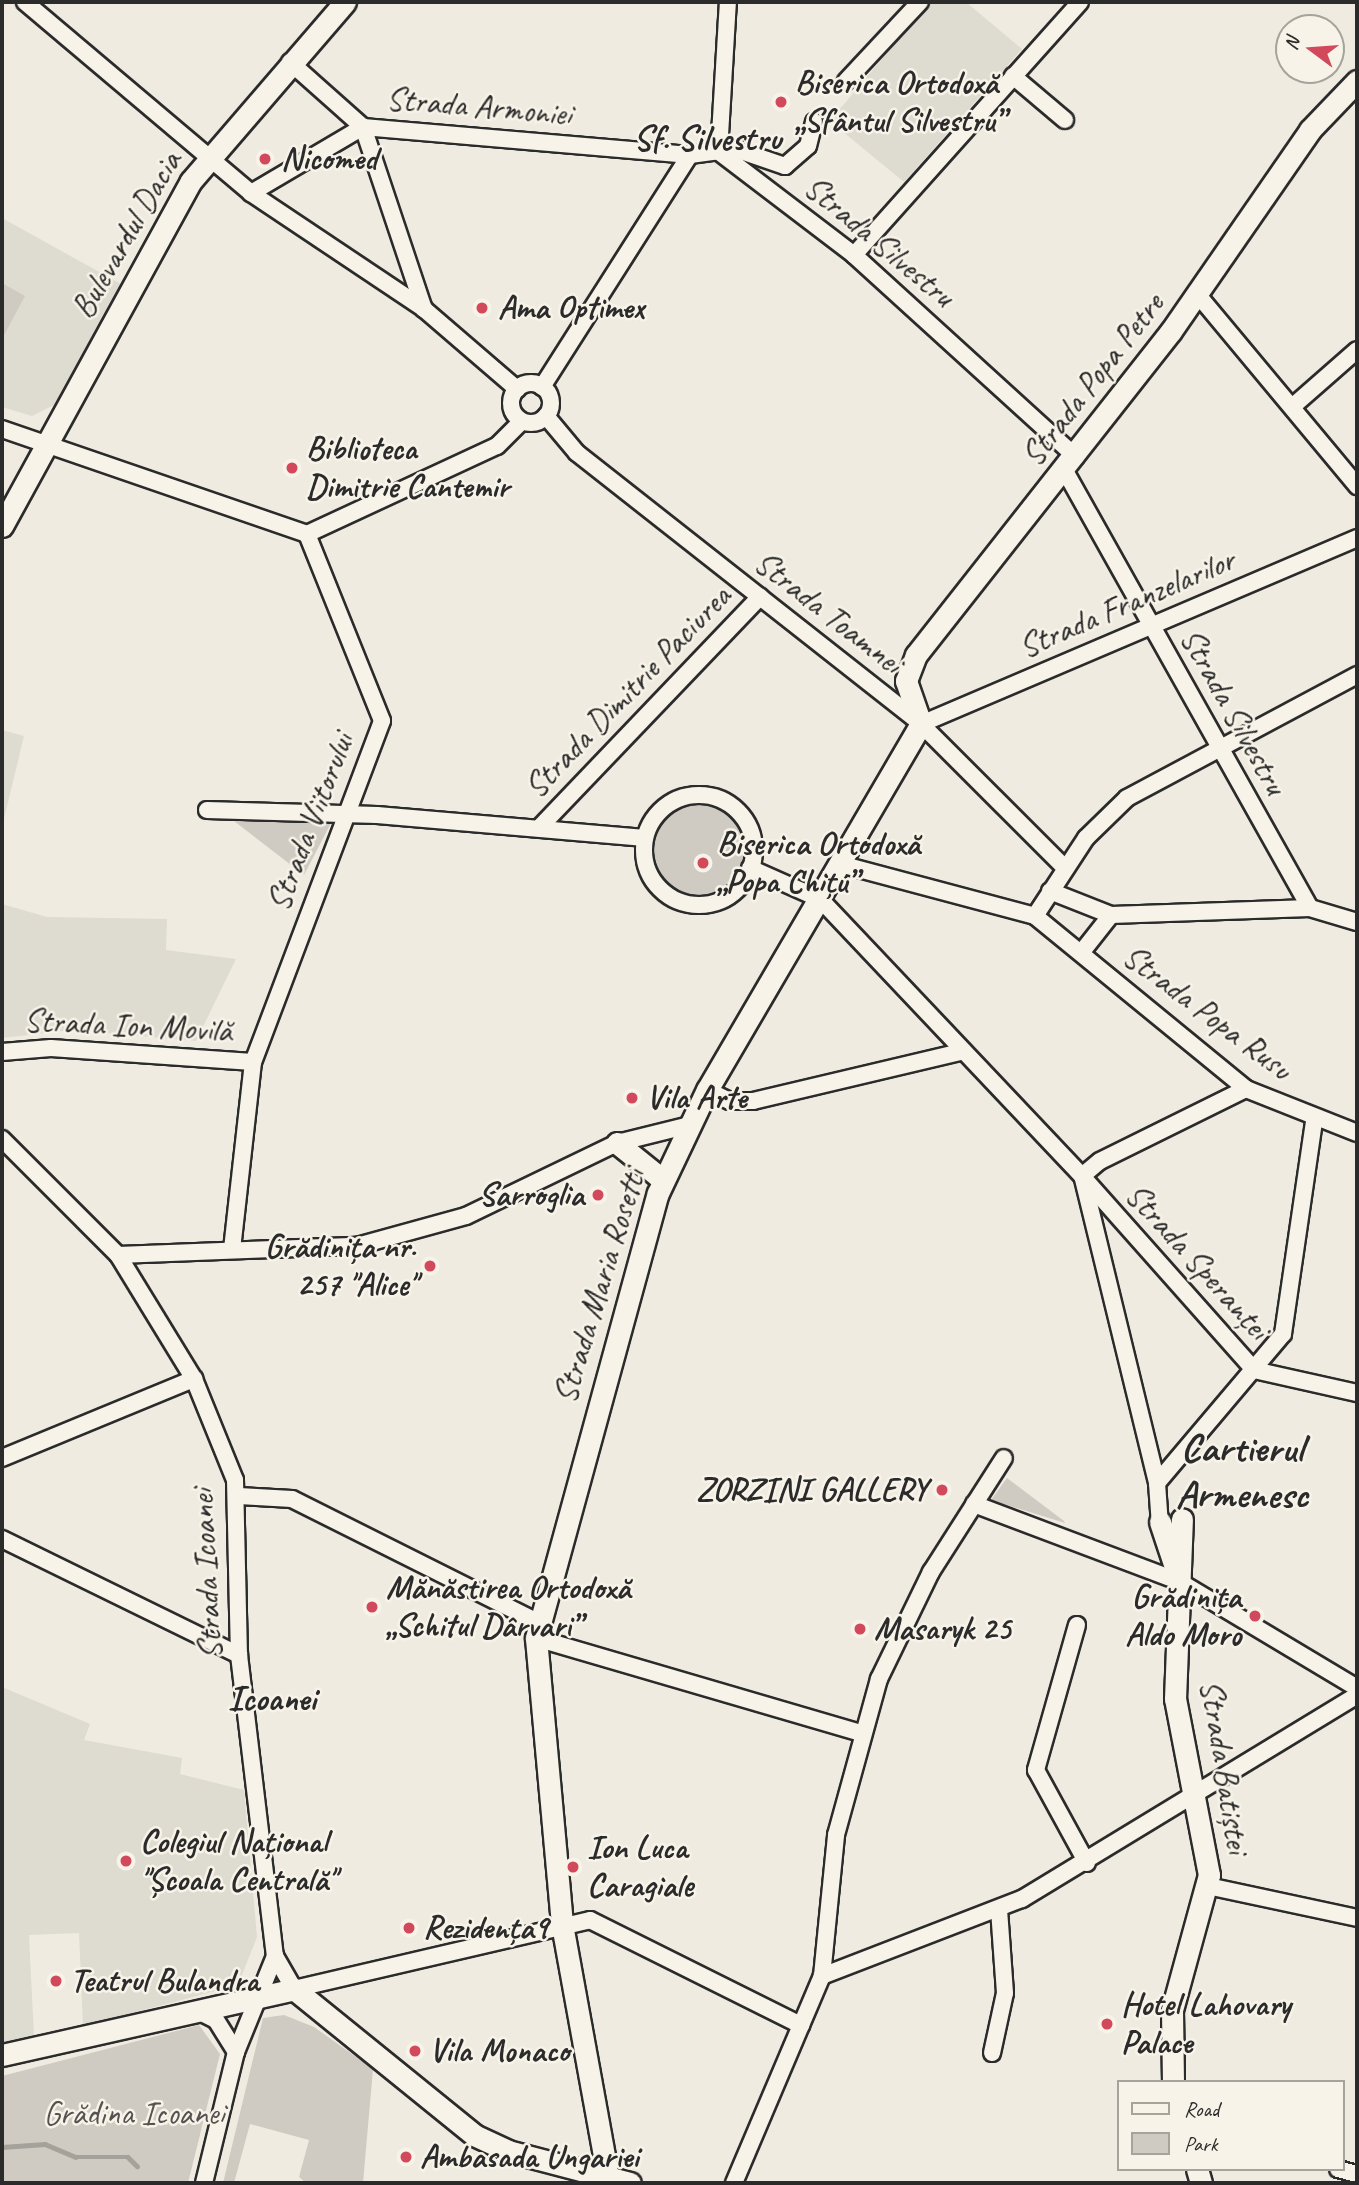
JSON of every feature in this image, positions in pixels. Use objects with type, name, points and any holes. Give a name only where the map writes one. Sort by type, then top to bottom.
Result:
[{"type":"street","points":[[25,2],[251,193],[425,309],[517,389],[542,387]]},
{"type":"street","name":"Bulevardul Dacia","points":[[2,526],[208,157],[345,2]]},
{"type":"street","points":[[719,152],[728,2]]},
{"type":"street","points":[[846,81],[920,2]]},
{"type":"street","points":[[854,255],[1080,2]]},
{"type":"street","points":[[290,62],[363,127],[425,309]]},
{"type":"street","points":[[1013,76],[1065,120]]},
{"type":"street","name":"Strada Popa Petre","points":[[920,724],[906,681],[912,661],[1070,464],[1198,295],[1303,139],[1357,80]]},
{"type":"street","name":"Strada Armoniei","points":[[251,193],[363,127],[690,155],[741,150],[785,166],[808,146],[814,122]]},
{"type":"street","name":"Strada Silvestru","points":[[719,152],[854,255],[1070,464],[1150,627],[1310,908]]},
{"type":"street","points":[[542,387],[690,155]]},
{"type":"street","points":[[1198,295],[1357,486]]},
{"type":"street","points":[[1292,407],[1357,351]]},
{"type":"street","points":[[2,429],[307,534],[480,454],[522,421],[546,416],[551,402],[542,387]]},
{"type":"street","points":[[517,389],[511,406],[522,421]]},
{"type":"street","name":"Strada Toamnei","points":[[546,416],[577,453],[920,724],[1065,867]]},
{"type":"street","name":"Strada Viitorului","points":[[233,1249],[253,1062],[382,721],[307,534]]},
{"type":"street","name":"Strada Franzelarilor","points":[[920,724],[1357,538]]},
{"type":"street","name":"Strada Dimitrie Paciurea","points":[[539,828],[760,597]]},
{"type":"street","points":[[840,864],[1035,916],[1065,867],[1128,798],[1357,674]]},
{"type":"street","name":"Strada Maria Rosetti","points":[[609,2181],[562,1924],[537,1630],[663,1180],[707,1090],[920,724]]},
{"type":"street","points":[[713,797],[747,824],[750,867],[724,898],[684,902],[652,878],[646,838],[671,803],[713,797]]},
{"type":"street","points":[[207,810],[346,814],[646,838]]},
{"type":"street","points":[[750,867],[820,899]]},
{"type":"street","points":[[1050,891],[1111,915],[1310,908],[1341,915],[1357,922]]},
{"type":"street","name":"Strada Speranței","points":[[820,899],[960,1052],[1082,1176],[1254,1370],[1357,1393]]},
{"type":"street","points":[[1341,915],[1357,909]]},
{"type":"street","points":[[1081,953],[1111,915]]},
{"type":"street","name":"Strada Popa Rusu","points":[[1035,916],[1246,1089],[1314,1121],[1357,1133]]},
{"type":"street","name":"Strada Ion Movilă","points":[[2,1052],[51,1048],[253,1062]]},
{"type":"street","points":[[707,1090],[739,1102],[960,1052]]},
{"type":"street","points":[[1160,1521],[1157,1490],[1082,1176],[1100,1161],[1246,1089]]},
{"type":"street","points":[[1157,1490],[1254,1370],[1286,1323],[1314,1121]]},
{"type":"street","points":[[118,1255],[233,1249],[334,1249],[455,1219],[617,1143],[690,1125]]},
{"type":"street","name":"Strada Icoanei","points":[[2,1139],[118,1255],[194,1379],[239,1496],[239,1655],[275,1956],[294,1989]]},
{"type":"street","points":[[617,1143],[663,1180]]},
{"type":"street","points":[[2,1458],[194,1379]]},
{"type":"street","points":[[734,2183],[822,1976],[836,1835],[860,1733],[904,1622],[1004,1458]]},
{"type":"street","points":[[1157,1490],[1182,1519]]},
{"type":"street","points":[[239,1496],[292,1499],[537,1630],[860,1733]]},
{"type":"street","points":[[974,1504],[1180,1582],[1357,1688]]},
{"type":"street","name":"Strada Batiștei","points":[[1174,2080],[1171,2010],[1208,1886],[1175,1699],[1182,1519]]},
{"type":"street","name":"Strada Batiștei","points":[[1160,1521],[1180,1582]]},
{"type":"street","points":[[2,1539],[239,1655]]},
{"type":"street","points":[[1077,1625],[1035,1770],[1087,1863]]},
{"type":"street","points":[[822,1976],[999,1909],[1087,1863],[1357,1695]]},
{"type":"street","points":[[1208,1886],[1357,1918]]},
{"type":"street","points":[[992,2053],[1005,1993],[999,1909]]},
{"type":"street","points":[[2,2055],[256,1998],[562,1924],[597,1922],[801,2025]]},
{"type":"street","points":[[204,2183],[236,2052],[275,1956]]},
{"type":"street","points":[[294,1989],[474,2135],[609,2181],[631,2183]]},
{"type":"street","points":[[196,2010],[216,2020],[236,2052]]},
{"type":"shaded area","points":[[930,2],[966,2],[1022,49],[904,182],[837,127],[834,116]]},
{"type":"shaded area","points":[[2,218],[121,284],[54,405],[32,416],[2,407]]},
{"type":"shaded area","points":[[2,730],[24,736],[2,827]]},
{"type":"shaded area","points":[[2,904],[47,917],[167,919],[166,950],[236,959],[196,1041],[71,1030],[2,1038]]},
{"type":"shaded area","name":"Colegiul Național \"Școala Centrală\"","points":[[2,1687],[90,1724],[84,1740],[182,1758],[180,1774],[244,1790],[257,1937],[238,1985],[83,2026],[79,1933],[29,1935],[34,2037],[3,2043]]},
{"type":"green space","points":[[2,283],[25,296],[2,339]]},
{"type":"green space","points":[[698,802],[716,805],[732,816],[743,832],[746,850],[743,868],[732,884],[716,895],[698,898],[680,895],[664,884],[653,868],[650,850],[653,832],[664,816],[680,805]]},
{"type":"green space","points":[[225,814],[332,821],[304,875]]},
{"type":"green space","points":[[1007,1478],[1064,1521],[1065,1523],[991,1500]]},
{"type":"green space","points":[[284,2015],[314,2027],[373,2069],[363,2183],[306,2183],[299,2177],[309,2140],[250,2124],[234,2183],[223,2183],[263,2018]]},
{"type":"green space","name":"Grădina Icoanei","points":[[199,2025],[220,2054],[188,2183],[2,2183],[2,2076]]},
{"type":"waterway","points":[[2,2147],[45,2144],[75,2157],[128,2157],[137,2166]]},
{"type":"place","name":"Biserica Ortodoxă „Sfântul Silvestru”","points":[[781,102]]},
{"type":"place","name":"Nicomed","points":[[265,159]]},
{"type":"place","name":"Ama Optimex","points":[[482,308]]},
{"type":"place","name":"Biblioteca Dimitrie Cantemir","points":[[292,468]]},
{"type":"place","name":"Biserica Ortodoxă „Popa Chițu”","points":[[703,863]]},
{"type":"place","name":"Vila Arte","points":[[632,1098]]},
{"type":"place","name":"Sarroglia","points":[[598,1195]]},
{"type":"place","name":"Grădinița nr. 257 \"Alice\"","points":[[430,1266]]},
{"type":"place","name":"ZORZINI GALLERY","points":[[942,1490]]},
{"type":"place","name":"Mănăstirea Ortodoxă „Schitul Dârvari”","points":[[372,1607]]},
{"type":"place","name":"Grădinița Aldo Moro","points":[[1255,1616]]},
{"type":"place","name":"Masaryk 25","points":[[860,1629]]},
{"type":"place","name":"Colegiul Național \"Școala Centrală\"","points":[[126,1861]]},
{"type":"place","name":"Ion Luca Caragiale","points":[[573,1867]]},
{"type":"place","name":"Rezidența9","points":[[409,1928]]},
{"type":"place","name":"Teatrul Bulandra","points":[[56,1981]]},
{"type":"place","name":"Hotel Lahovary Palace","points":[[1107,2024]]},
{"type":"place","name":"Vila Monaco","points":[[415,2051]]},
{"type":"place","name":"Ambasada Ungariei","points":[[406,2157]]},
{"type":"district","name":"Sf. Silvestru","points":[[707,139]]},
{"type":"district","name":"Cartierul Armenesc","points":[[1242,1471]]},
{"type":"district","name":"Icoanei","points":[[272,1699]]}]
